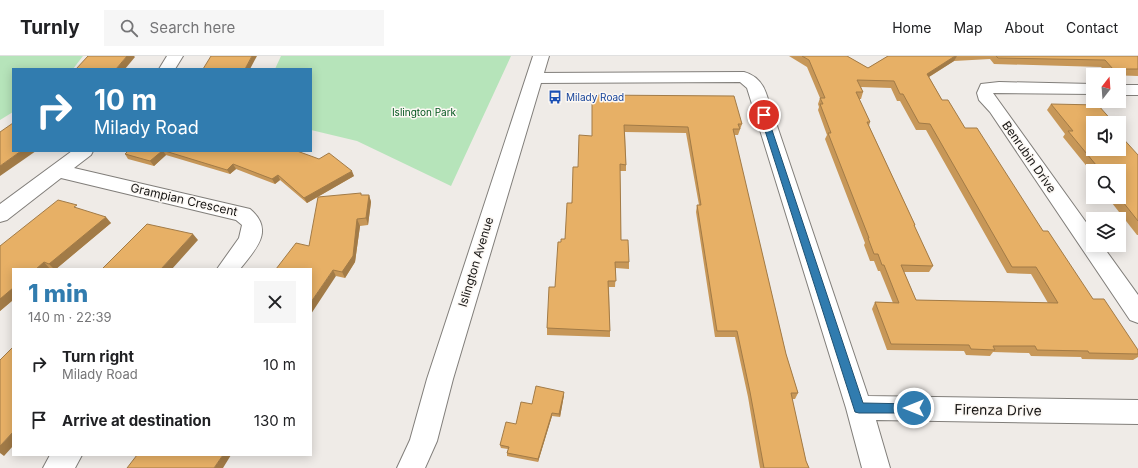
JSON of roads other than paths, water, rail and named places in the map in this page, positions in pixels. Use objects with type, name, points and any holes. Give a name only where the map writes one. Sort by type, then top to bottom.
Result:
[{"type":"street","points":[[168,68],[175,56]]},
{"type":"street","name":"Islington Avenue","points":[[411,468],[423,441],[440,379],[541,56]]},
{"type":"street","points":[[534,78],[744,77],[751,81],[758,92],[759,100],[859,408],[876,468]]},
{"type":"street","name":"Benrubin Drive","points":[[1086,90],[999,87],[987,88],[985,93],[988,100],[996,109],[1138,313]]},
{"type":"street","points":[[1126,90],[1138,90]]},
{"type":"street","points":[[0,215],[83,152]]},
{"type":"street","name":"Grampian Crescent","points":[[59,171],[243,214],[251,221],[253,228],[250,239],[229,268]]},
{"type":"street","name":"Firenza Drive","points":[[859,408],[1138,412]]},
{"type":"street","points":[[57,468],[67,456]]},
{"type":"place","name":"Milady Road","points":[[555,97]]},
{"type":"park label","name":"Islington Park","points":[[424,112]]}]
